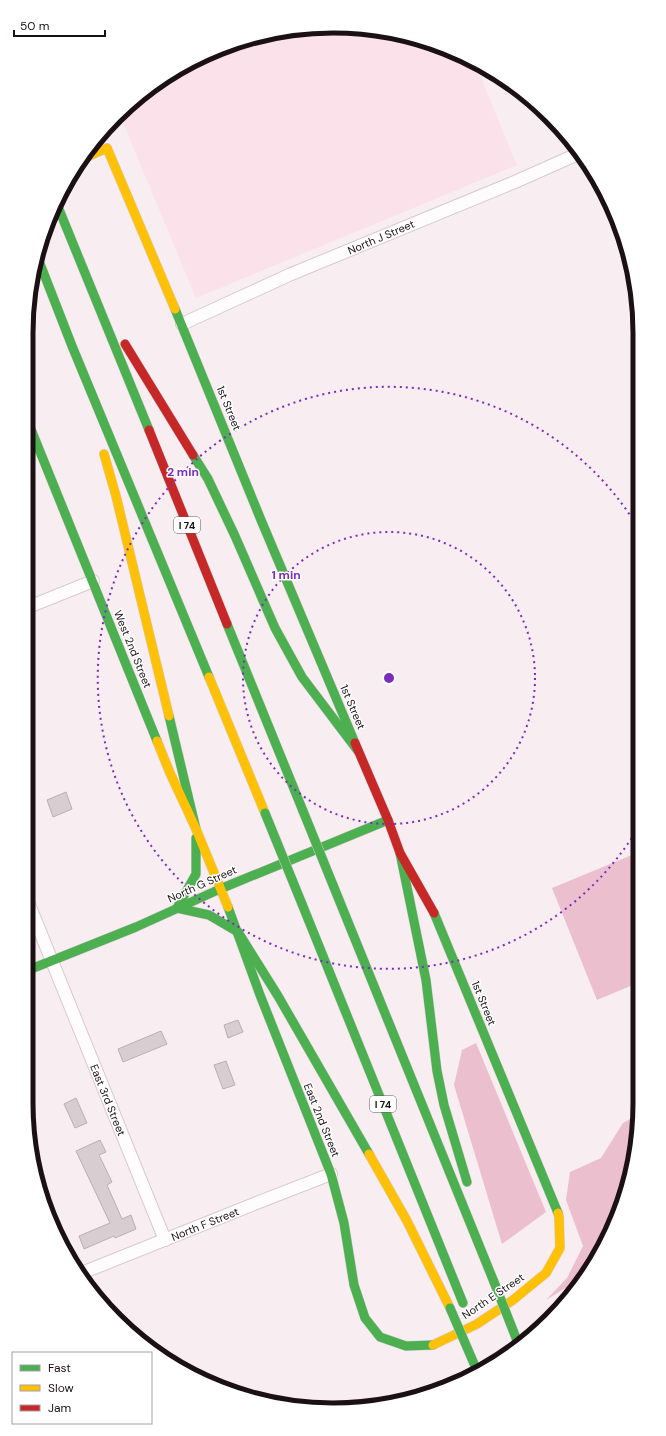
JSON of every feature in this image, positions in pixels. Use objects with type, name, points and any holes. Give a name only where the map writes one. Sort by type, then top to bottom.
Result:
[{"type":"main road","name":"1st Street","points":[[92,155],[107,148],[182,324],[261,520],[388,820],[400,853],[432,908],[559,1217],[560,1248],[546,1273]]},
{"type":"main road","name":"I 74","points":[[59,211],[517,1340]]},
{"type":"main road","name":"I 74","points":[[41,266],[72,346],[265,813],[475,1331]]},
{"type":"main road","points":[[92,291],[208,479],[235,536],[275,628],[302,677],[358,751]]},
{"type":"main road","points":[[72,346],[96,429]]},
{"type":"main road","name":"West 2nd Street","points":[[33,436],[170,773],[196,829],[220,889]]},
{"type":"main road","points":[[101,444],[116,496],[196,829],[196,874],[177,908],[209,915],[238,932],[278,996],[407,1221],[450,1308],[475,1367]]},
{"type":"main road","name":"North G Street","points":[[33,968],[136,927],[220,889],[388,820]]},
{"type":"main road","points":[[400,853],[426,980],[437,1071],[444,1105],[469,1191]]},
{"type":"main road","name":"East 2nd Street","points":[[220,889],[331,1174],[344,1223],[354,1285],[365,1318],[380,1337],[406,1346]]},
{"type":"main road","points":[[473,1206],[485,1259]]},
{"type":"main road","name":"North E Street","points":[[406,1346],[433,1345],[477,1324],[513,1300],[546,1273]]},
{"type":"street","name":"North J Street","points":[[182,324],[289,275],[517,181],[575,155]]},
{"type":"street","points":[[33,605],[93,581]]},
{"type":"street","name":"East 3rd Street","points":[[33,914],[165,1240]]},
{"type":"street","name":"North F Street","points":[[85,1272],[331,1174]]},
{"type":"shaded area","points":[[333,33],[392,39],[429,49],[478,70],[517,165],[196,298],[122,120],[135,107],[166,84],[200,64],[255,43],[294,36]]},
{"type":"shaded area","points":[[633,854],[633,985],[597,1000],[552,888]]},
{"type":"shaded area","points":[[476,1043],[546,1212],[502,1244],[454,1085],[462,1050]]},
{"type":"shaded area","points":[[632,1118],[630,1142],[623,1181],[610,1218],[593,1253],[573,1283],[546,1300],[567,1278],[583,1246],[566,1200],[570,1172],[601,1158],[623,1123]]},
{"type":"building","points":[[66,792],[72,809],[53,817],[47,800]]},
{"type":"building","points":[[238,1020],[243,1032],[228,1038],[224,1025]]},
{"type":"building","points":[[161,1031],[167,1044],[123,1062],[118,1049]]},
{"type":"building","points":[[226,1061],[235,1085],[223,1089],[214,1065]]},
{"type":"building","points":[[76,1098],[87,1123],[75,1128],[64,1104]]},
{"type":"building","points":[[100,1140],[106,1152],[99,1155],[112,1182],[107,1185],[122,1219],[131,1215],[136,1229],[115,1238],[114,1236],[84,1249],[79,1236],[110,1223],[76,1151]]},
{"type":"railway","points":[[471,1369],[521,1337]]},
{"type":"traffic: fast","points":[[59,210],[149,430]]},
{"type":"traffic: fast","points":[[41,266],[72,346],[209,677]]},
{"type":"traffic: fast","points":[[175,309],[261,520],[355,743]]},
{"type":"traffic: fast","points":[[33,434],[157,741]]},
{"type":"traffic: fast","points":[[193,455],[208,479],[235,536],[275,628],[302,677],[358,751]]},
{"type":"traffic: fast","points":[[227,624],[303,811]]},
{"type":"traffic: fast","points":[[169,716],[196,829]]},
{"type":"traffic: fast","points":[[303,811],[333,885]]},
{"type":"traffic: fast","points":[[265,813],[302,904]]},
{"type":"traffic: fast","points":[[33,968],[136,927],[220,889],[388,820]]},
{"type":"traffic: fast","points":[[196,838],[196,874],[177,908],[209,915],[238,932]]},
{"type":"traffic: fast","points":[[400,853],[426,980],[437,1071],[444,1105],[467,1182]]},
{"type":"traffic: fast","points":[[333,885],[494,1282]]},
{"type":"traffic: fast","points":[[302,904],[463,1303]]},
{"type":"traffic: fast","points":[[228,907],[260,995],[331,1174],[344,1223],[354,1285],[365,1318],[380,1337],[406,1346],[433,1345]]},
{"type":"traffic: fast","points":[[434,913],[558,1213]]},
{"type":"traffic: fast","points":[[238,932],[278,996],[369,1154]]},
{"type":"traffic: fast","points":[[494,1282],[517,1340]]},
{"type":"traffic: fast","points":[[450,1308],[475,1367]]},
{"type":"traffic: slow","points":[[92,155],[107,148],[175,309]]},
{"type":"traffic: slow","points":[[104,454],[116,496],[169,716]]},
{"type":"traffic: slow","points":[[209,677],[265,813]]},
{"type":"traffic: slow","points":[[157,741],[196,829],[228,907]]},
{"type":"traffic: slow","points":[[369,1154],[407,1221],[450,1308]]},
{"type":"traffic: slow","points":[[433,1345],[477,1324],[513,1300],[546,1273],[560,1248],[558,1213]]},
{"type":"traffic: jam","points":[[125,344],[193,455]]},
{"type":"traffic: jam","points":[[149,430],[227,624]]},
{"type":"traffic: jam","points":[[355,743],[388,820],[400,853],[434,913]]}]
